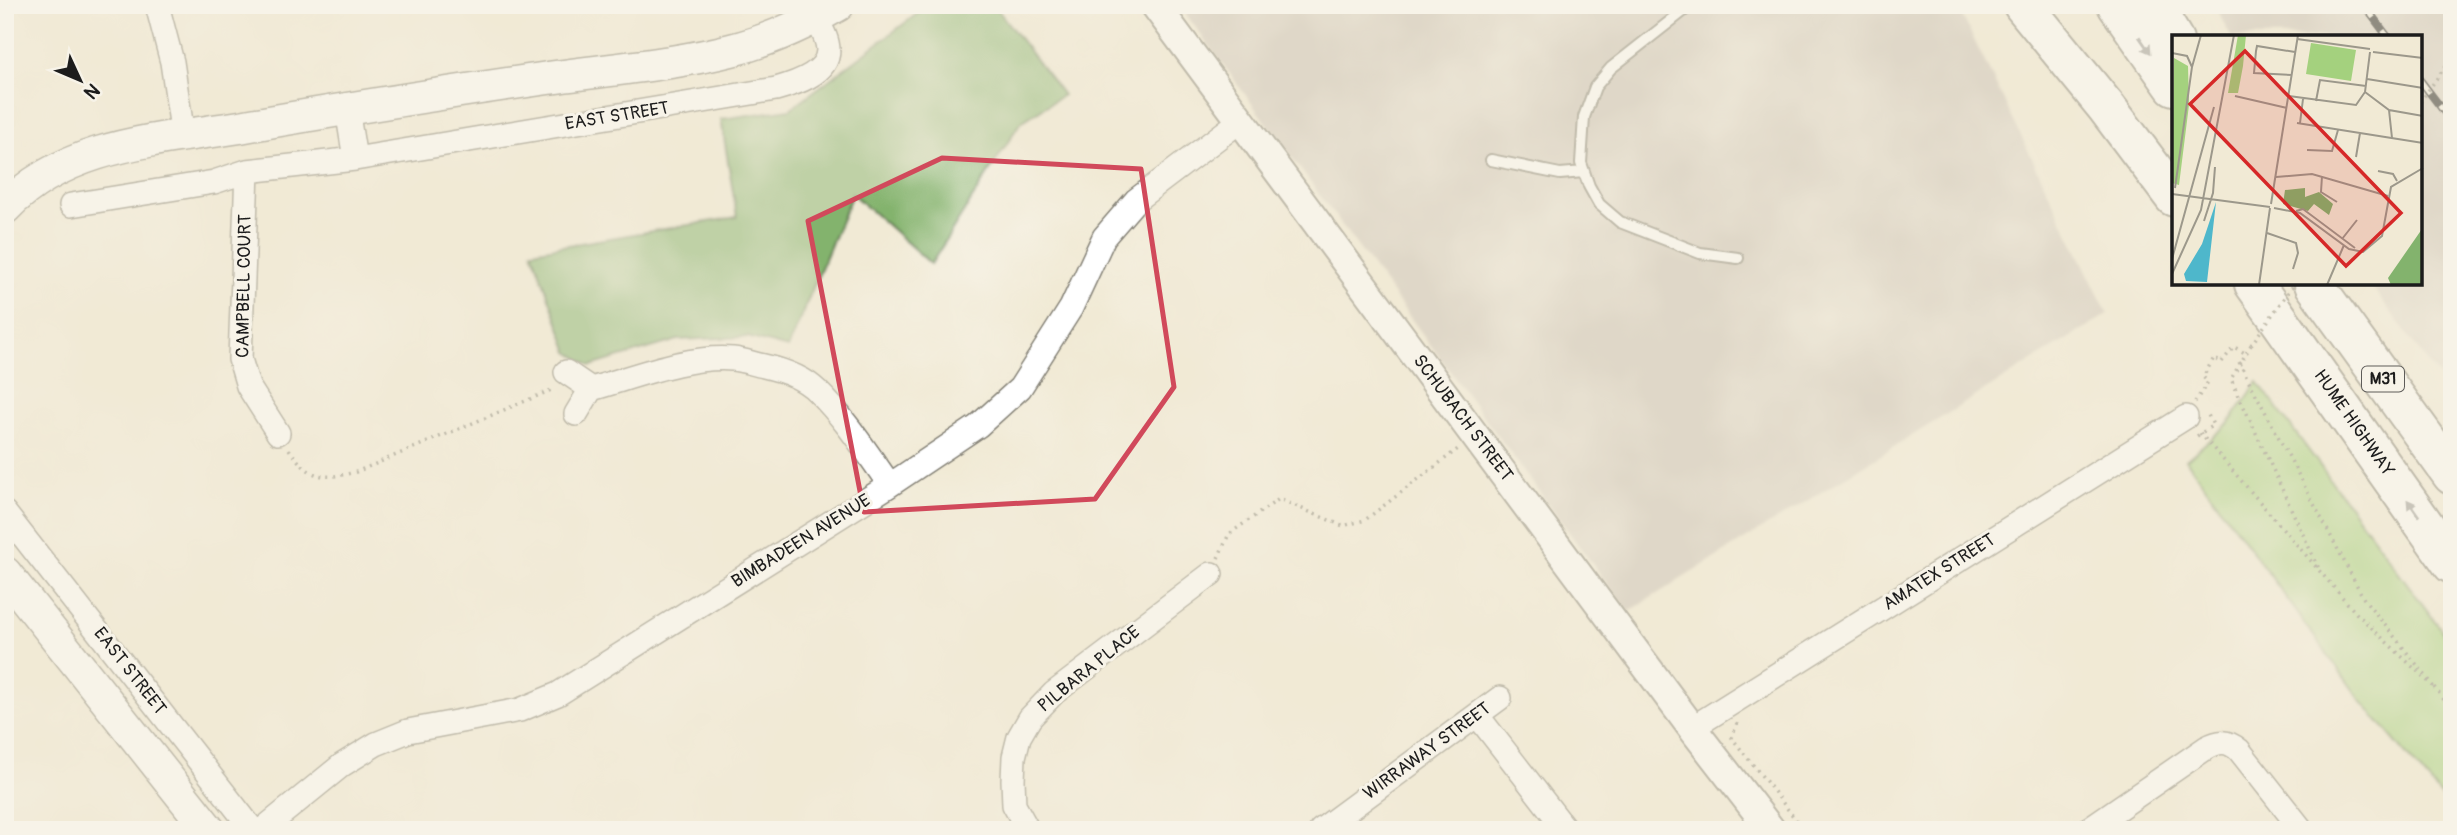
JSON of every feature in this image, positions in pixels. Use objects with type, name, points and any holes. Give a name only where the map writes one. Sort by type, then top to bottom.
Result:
[{"type":"highway","points":[[2023,5],[2107,108],[2172,194]]},
{"type":"highway","points":[[2055,5],[2172,167]]},
{"type":"highway","points":[[2117,5],[2172,83]]},
{"type":"highway","points":[[2153,5],[2172,37]]},
{"type":"highway","points":[[2240,285],[2290,351],[2348,415]]},
{"type":"highway","name":"HUME HIGHWAY","points":[[2256,285],[2452,564]]},
{"type":"highway","name":"M31","points":[[2315,285],[2452,475]]},
{"type":"highway","points":[[2330,285],[2452,467]]},
{"type":"main road","name":"EAST STREET","points":[[5,208],[40,179],[73,162],[128,146],[347,109],[731,50],[773,37],[827,11]]},
{"type":"main road","name":"EAST STREET","points":[[5,573],[209,830]]},
{"type":"street","points":[[157,5],[172,62],[183,136]]},
{"type":"street","name":"SCHUBACH STREET","points":[[1155,5],[1692,728],[1771,830]]},
{"type":"street","name":"EAST STREET","points":[[71,205],[214,182],[247,171],[355,159],[743,96],[788,86],[815,72],[827,58],[827,11]]},
{"type":"street","points":[[347,109],[355,159]]},
{"type":"street","name":"BIMBADEEN AVENUE","points":[[262,830],[342,765],[376,744],[408,731],[520,710],[558,694],[890,485],[978,426],[1020,388],[1071,308],[1104,237],[1136,200],[1240,121]]},
{"type":"street","name":"CAMPBELL COURT","points":[[247,171],[240,359],[248,386],[278,433]]},
{"type":"street","points":[[576,414],[577,380],[705,359],[733,359],[773,368],[816,390],[856,436],[890,485]]},
{"type":"street","name":"AMATEX STREET","points":[[1692,728],[2193,430]]},
{"type":"street","name":"EAST STREET","points":[[5,513],[253,830]]},
{"type":"street","name":"PILBARA PLACE","points":[[1028,830],[1014,805],[1013,780],[1014,757],[1019,737],[1030,718],[1054,693],[1210,575]]},
{"type":"street","name":"WIRRAWAY STREET","points":[[1321,830],[1500,698]]},
{"type":"street","points":[[1477,715],[1566,830]]},
{"type":"street","points":[[2087,830],[2206,748],[2228,737],[2302,830]]},
{"type":"lane","points":[[1691,5],[1611,68],[1595,87],[1584,117],[1581,163],[1599,204],[1620,222],[1699,253],[1738,258]]},
{"type":"lane","points":[[1491,160],[1560,174],[1584,172]]},
{"type":"path","points":[[2422,100],[2452,57]]},
{"type":"path","points":[[2293,285],[2239,362],[2231,379],[2322,576]]},
{"type":"path","points":[[2245,353],[2234,347],[2221,363],[2214,358],[2203,377],[2208,382],[2199,396],[2213,425],[2193,430],[2356,613],[2435,689]]},
{"type":"path","points":[[2239,362],[2364,598],[2452,710]]},
{"type":"path","points":[[278,433],[300,466],[315,475],[334,477],[356,472],[577,380]]},
{"type":"path","points":[[1210,575],[1229,534],[1279,499],[1343,526],[1354,525],[1476,435]]},
{"type":"path","points":[[1737,723],[1732,738],[1804,830]]},
{"type":"highlighted area","points":[[942,158],[1141,169],[1174,387],[1095,499],[864,512],[808,221]]},
{"type":"shaded area","points":[[1179,5],[1957,5],[2108,314],[1628,612]]},
{"type":"shaded area","points":[[2214,5],[2452,5],[2452,395],[2371,285],[2422,285],[2422,35],[2230,35]]},
{"type":"green space","points":[[929,5],[994,5],[1063,95],[1020,123],[931,264],[852,194],[788,348],[747,337],[678,340],[591,366],[569,352],[532,251],[737,217],[721,119],[790,109]]},
{"type":"green space","points":[[2258,382],[2452,644],[2452,809],[2362,702],[2186,460],[2229,423]]},
{"type":"railway","points":[[2364,5],[2386,35]]},
{"type":"railway","points":[[2422,83],[2452,122]]}]
